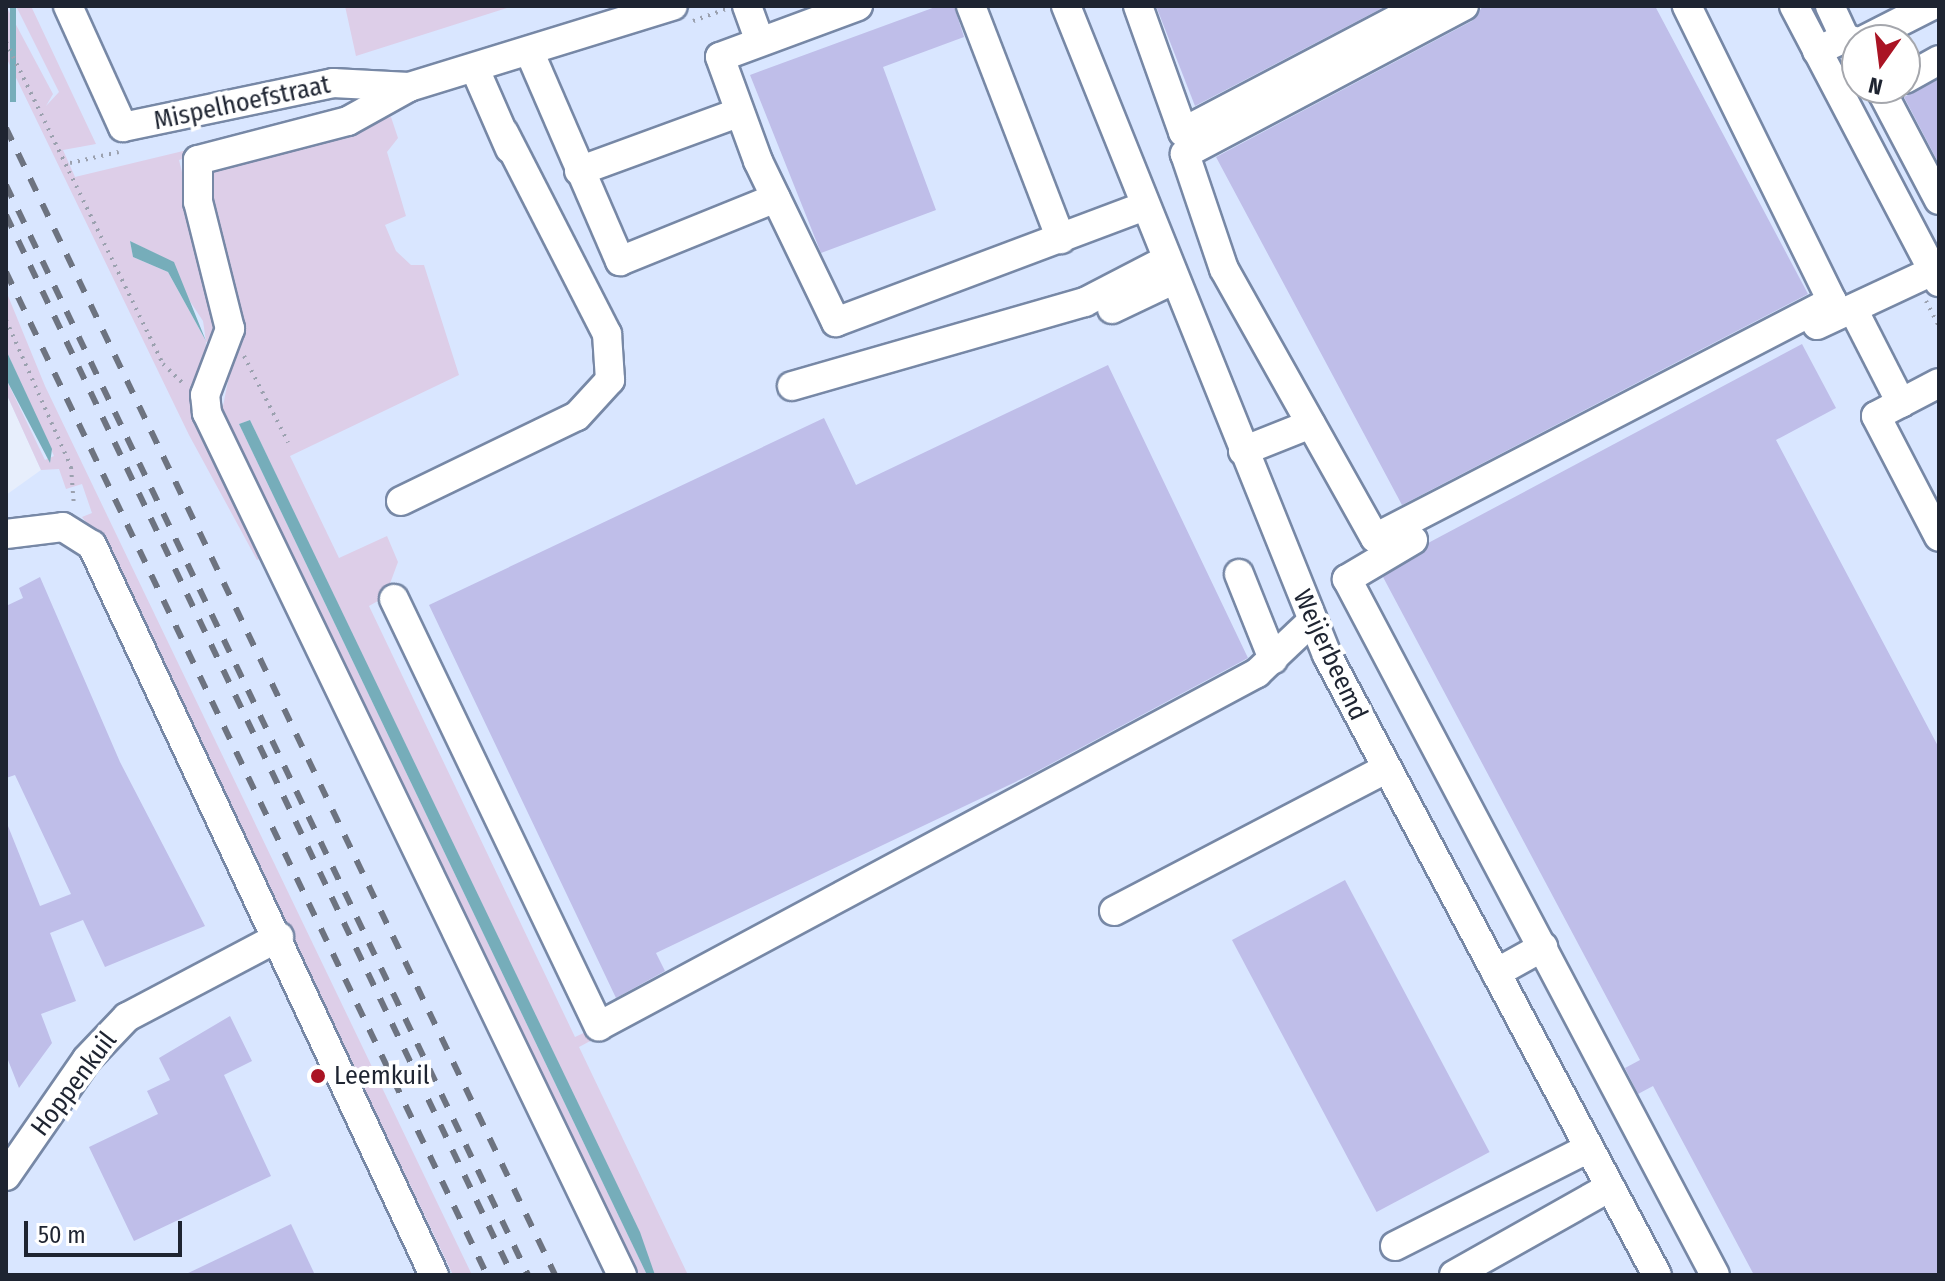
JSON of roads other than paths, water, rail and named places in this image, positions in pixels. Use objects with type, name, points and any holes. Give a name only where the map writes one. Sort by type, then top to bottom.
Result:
[{"type":"street","name":"Mispelhoefstraat","points":[[68,6],[123,127],[333,83],[409,87]]},
{"type":"street","name":"Mispelhoefstraat","points":[[622,1275],[215,430],[205,400],[230,329],[198,202],[198,160],[348,121],[409,87],[530,53],[673,6]]},
{"type":"street","points":[[747,6],[760,42]]},
{"type":"street","points":[[858,6],[720,57],[776,198],[836,322],[1144,206]]},
{"type":"street","points":[[971,6],[1061,239]]},
{"type":"street","name":"Weijerbeemd","points":[[1066,6],[1312,621],[1386,769],[1657,1275]]},
{"type":"street","points":[[1138,6],[1183,132],[1422,6]]},
{"type":"street","points":[[1464,6],[1185,154],[1224,269],[1375,538],[1832,301],[1687,6]]},
{"type":"street","points":[[1715,1275],[1347,579],[1824,321],[1936,276],[1928,235],[1849,111],[1794,6]]},
{"type":"street","points":[[1830,6],[1843,24]]},
{"type":"street","points":[[1891,24],[1931,6]]},
{"type":"street","points":[[1817,51],[1841,44]]},
{"type":"street","points":[[530,53],[620,261],[776,198]]},
{"type":"street","points":[[1921,71],[1939,60]]},
{"type":"street","points":[[401,501],[591,407],[604,378],[601,361],[475,69]]},
{"type":"street","points":[[1849,111],[1862,104]]},
{"type":"street","points":[[1900,104],[1939,200]]},
{"type":"street","points":[[579,171],[740,112]]},
{"type":"street","points":[[792,386],[1023,317],[1085,302],[1170,270]]},
{"type":"street","points":[[1824,321],[1856,315],[1899,290]]},
{"type":"street","points":[[1856,315],[1901,403]]},
{"type":"street","points":[[1939,383],[1876,416],[1939,537]]},
{"type":"street","points":[[1243,451],[1311,424]]},
{"type":"street","points":[[6,534],[63,527],[78,532],[102,563],[434,1275]]},
{"type":"street","points":[[394,599],[599,1026],[1276,654],[1312,621]]},
{"type":"street","points":[[1114,911],[1386,769]]},
{"type":"street","name":"Hoppenkuil","points":[[6,1176],[87,1059],[127,1017],[279,937]]},
{"type":"street","points":[[1498,978],[1546,953]]},
{"type":"street","points":[[1399,1253],[1502,1191],[1589,1148]]},
{"type":"street","points":[[1447,1271],[1508,1247],[1610,1187]]},
{"type":"railway","points":[[6,128],[555,1275]]},
{"type":"railway","points":[[6,185],[528,1275]]},
{"type":"railway","points":[[6,215],[512,1275]]},
{"type":"railway","points":[[6,272],[487,1275]]},
{"type":"place","name":"Leemkuil","points":[[318,1076]]}]
